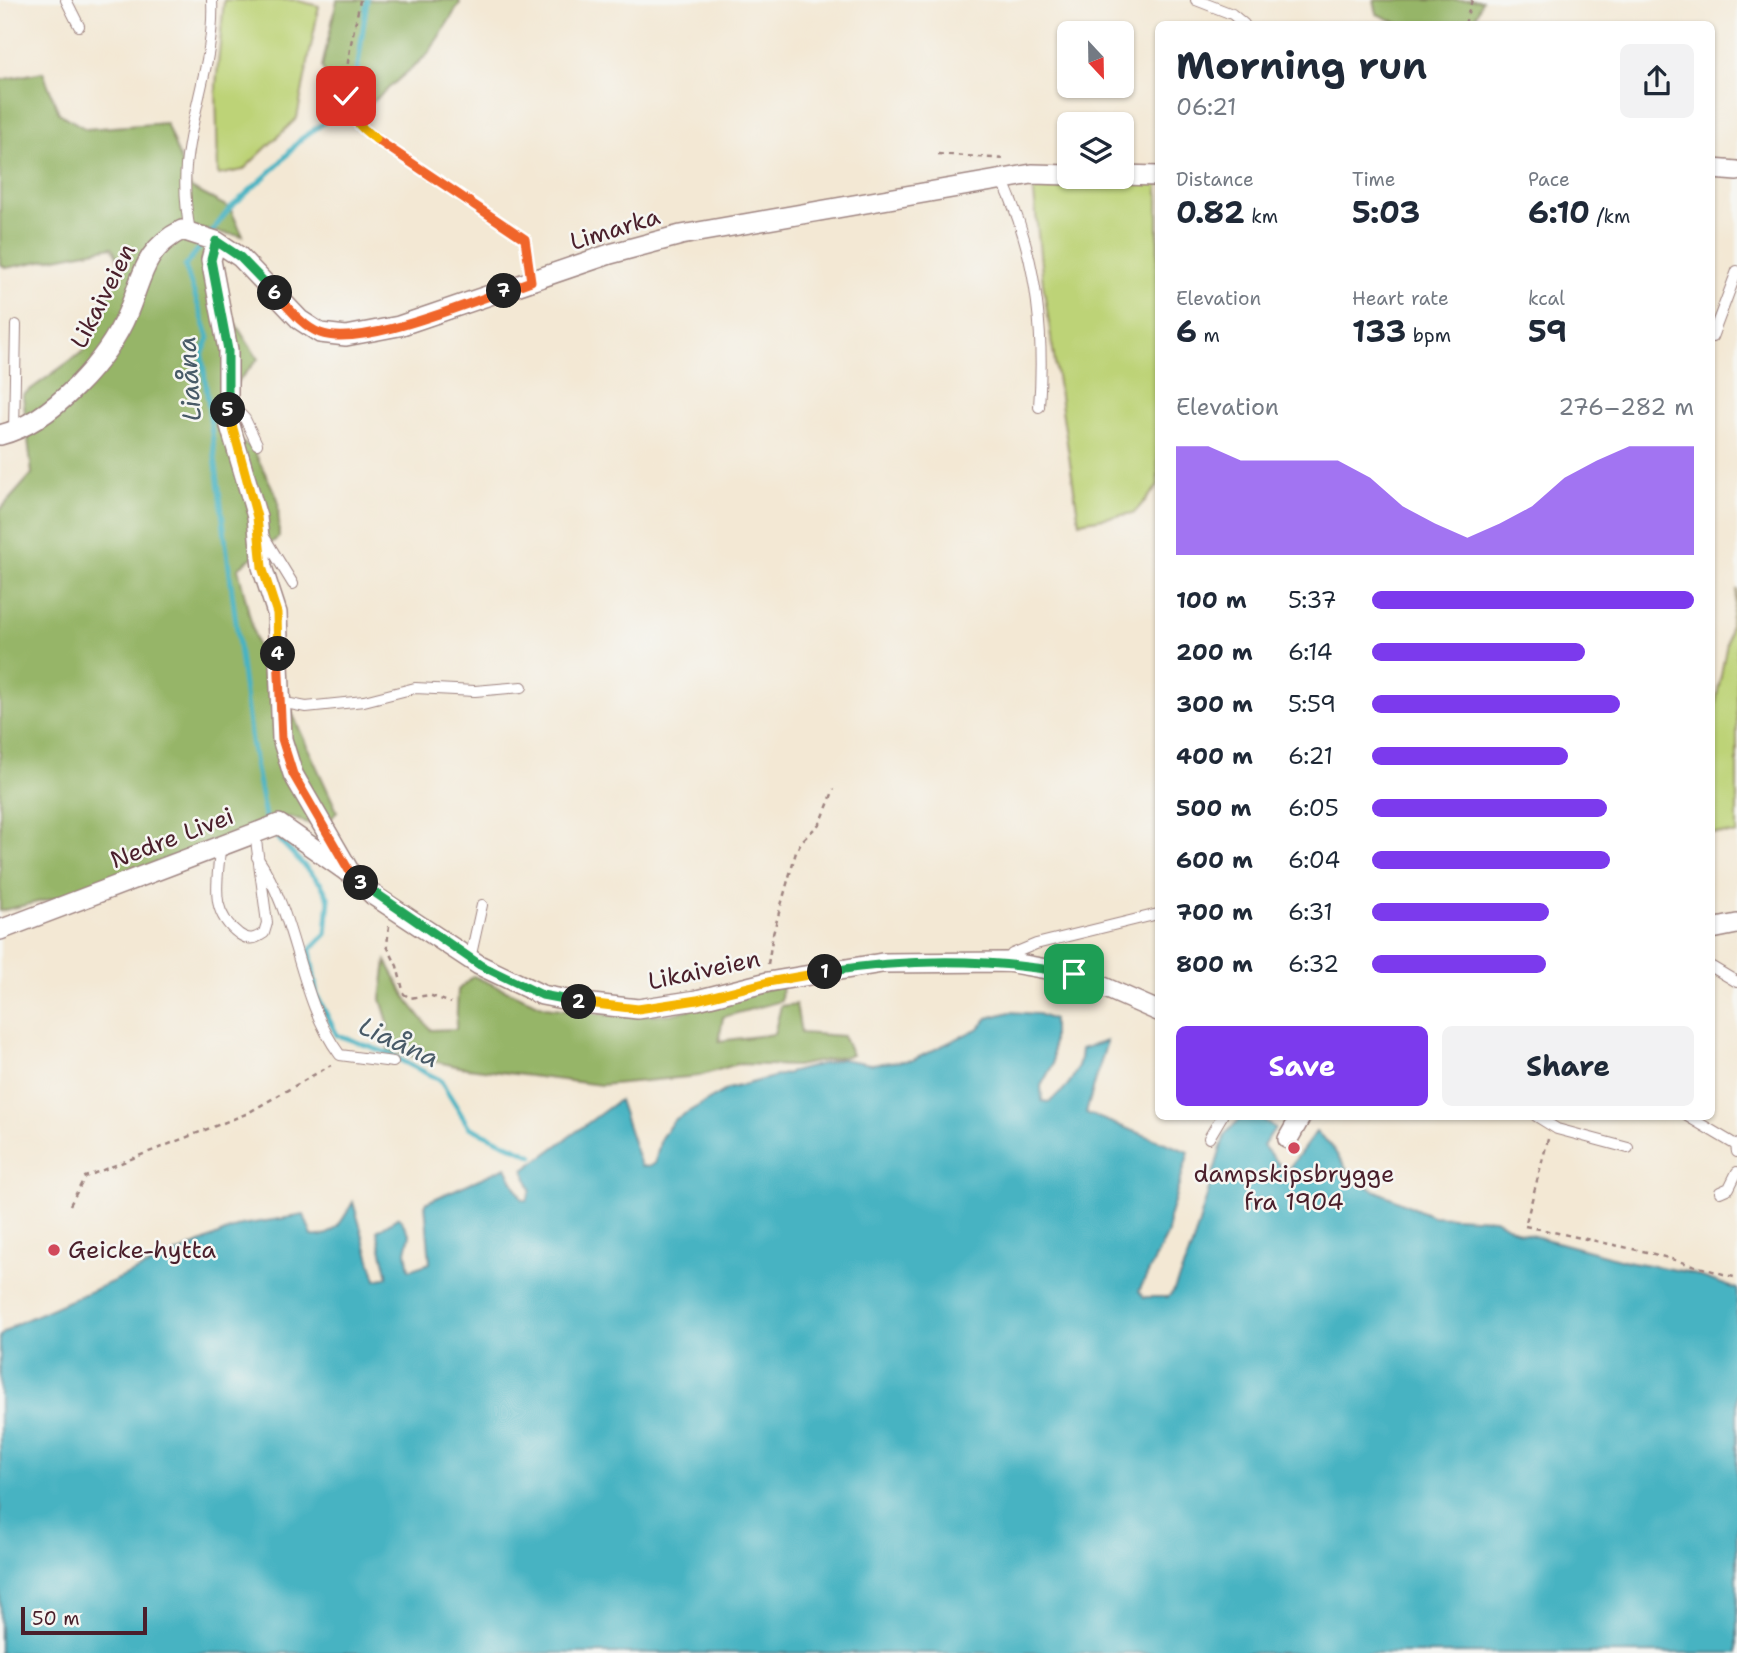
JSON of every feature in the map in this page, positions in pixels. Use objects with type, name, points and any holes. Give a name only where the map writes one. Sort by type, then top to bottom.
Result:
[{"type":"street","name":"Limarka","points":[[216,241],[240,257],[300,320],[320,333],[346,336],[386,329],[681,235],[1004,169],[1057,175]]},
{"type":"street","points":[[1715,169],[1737,171]]},
{"type":"street","points":[[1134,176],[1155,176]]},
{"type":"street","name":"Likaiveien","points":[[7,433],[42,414],[99,362],[129,312],[139,278],[155,248],[182,230],[190,232]]},
{"type":"street","points":[[190,232],[216,241]]},
{"type":"street","name":"Likaiveien","points":[[216,241],[211,260],[228,350],[228,419],[258,529],[262,567],[277,613],[282,739],[293,774],[351,874],[397,911],[470,959],[542,995],[638,1009],[697,1000],[768,982],[882,963],[1008,962],[1074,974],[1155,1010]]},
{"type":"street","name":"Nedre Livei","points":[[0,930],[279,824],[351,874]]},
{"type":"street","points":[[1715,928],[1737,924]]},
{"type":"street","points":[[1289,1139],[1299,1120]]},
{"type":"lane","points":[[66,0],[79,26]]},
{"type":"lane","points":[[190,232],[186,204],[186,165],[207,70],[212,0]]},
{"type":"lane","points":[[1196,0],[1232,14],[1240,21]]},
{"type":"lane","points":[[1004,169],[1029,248],[1040,352],[1039,407]]},
{"type":"lane","points":[[1715,329],[1737,271]]},
{"type":"lane","points":[[7,433],[16,325]]},
{"type":"lane","points":[[228,400],[244,419],[257,444]]},
{"type":"lane","points":[[258,529],[293,584]]},
{"type":"lane","points":[[280,702],[306,706],[364,701],[415,688],[475,691],[522,687]]},
{"type":"lane","points":[[220,846],[216,883],[222,918],[245,938],[254,939],[264,933],[267,923],[255,833]]},
{"type":"lane","points":[[257,857],[272,879],[284,908],[319,1021],[340,1055],[393,1062]]},
{"type":"lane","points":[[470,959],[482,905]]},
{"type":"lane","points":[[1008,962],[1012,954],[1036,944],[1155,915]]},
{"type":"lane","points":[[1715,969],[1737,982]]},
{"type":"lane","points":[[1209,1138],[1220,1120]]},
{"type":"lane","points":[[1542,1120],[1550,1125],[1629,1148]]},
{"type":"lane","points":[[1695,1120],[1736,1145],[1737,1152]]},
{"type":"lane","points":[[1720,1192],[1729,1188],[1737,1172]]},
{"type":"path","points":[[359,0],[346,78],[350,113],[358,126],[525,239],[531,281]]},
{"type":"path","points":[[1466,21],[1472,0]]},
{"type":"path","points":[[938,154],[1004,169]]},
{"type":"path","points":[[768,982],[768,956],[796,852],[821,822],[834,789]]},
{"type":"path","points":[[397,911],[389,923],[387,946],[397,965],[404,994],[410,998],[429,995],[451,1003]]},
{"type":"path","points":[[70,1205],[85,1177],[246,1114],[308,1081],[340,1055]]},
{"type":"path","points":[[1550,1125],[1525,1226],[1647,1252],[1737,1278]]},
{"type":"green space","points":[[224,0],[295,0],[319,6],[297,118],[243,170],[218,175],[216,86]]},
{"type":"green space","points":[[337,0],[459,0],[460,3],[428,54],[361,112],[336,104],[322,67]]},
{"type":"green space","points":[[1374,0],[1482,0],[1474,21],[1393,21],[1377,14]]},
{"type":"green space","points":[[43,72],[59,113],[86,129],[166,123],[191,188],[230,208],[243,236],[202,230],[214,283],[258,359],[210,412],[221,434],[252,447],[278,499],[279,537],[238,568],[268,692],[291,711],[337,811],[324,828],[289,817],[266,821],[76,893],[0,911],[0,510],[32,474],[23,395],[85,350],[121,265],[112,247],[6,268],[0,264],[0,80]]},
{"type":"green space","points":[[1032,174],[1057,174],[1057,189],[1134,189],[1134,176],[1155,176],[1155,489],[1134,513],[1079,522],[1043,284]]},
{"type":"green space","points":[[1737,589],[1737,834],[1715,833],[1715,707]]},
{"type":"green space","points":[[386,961],[408,1001],[431,1030],[456,1029],[458,990],[473,976],[545,1007],[619,1016],[672,1014],[782,985],[781,1001],[723,1017],[719,1041],[774,1034],[781,1006],[796,1004],[801,1033],[843,1036],[852,1055],[796,1066],[737,1064],[699,1076],[601,1085],[460,1067],[388,1051],[388,1022],[381,999]]},
{"type":"water","points":[[1010,1012],[1038,1014],[1053,1020],[1053,1064],[1041,1086],[1042,1101],[1049,1102],[1067,1086],[1078,1066],[1081,1049],[1107,1041],[1086,1113],[1189,1152],[1169,1218],[1168,1233],[1139,1291],[1144,1297],[1168,1297],[1173,1292],[1192,1247],[1225,1134],[1239,1120],[1263,1120],[1275,1128],[1263,1146],[1286,1172],[1316,1132],[1330,1144],[1354,1181],[1432,1216],[1495,1219],[1519,1232],[1627,1261],[1687,1272],[1737,1289],[1737,1653],[0,1653],[0,1336],[16,1324],[241,1225],[304,1215],[312,1236],[327,1234],[346,1215],[353,1202],[376,1280],[388,1277],[377,1231],[399,1217],[410,1235],[406,1251],[409,1270],[430,1263],[425,1203],[506,1167],[522,1200],[527,1200],[531,1190],[524,1170],[619,1100],[641,1166],[648,1167],[655,1163],[661,1138],[674,1120],[728,1089],[841,1059],[871,1064],[913,1060],[979,1028],[988,1018]]},
{"type":"waterway","name":"Liaåna","points":[[351,93],[356,80],[367,0]]},
{"type":"waterway","name":"Liaåna","points":[[210,234],[230,208],[278,165],[301,139],[335,115],[341,100]]},
{"type":"waterway","name":"Liaåna","points":[[204,242],[185,266],[209,338],[202,355],[251,741],[265,817],[276,836],[321,884],[329,899],[326,934],[310,950],[317,996],[337,1035],[385,1052],[440,1080],[469,1127],[533,1156]]},
{"type":"place","name":"dampskipsbrygge fra 1904","points":[[1294,1148]]},
{"type":"place","name":"Geicke-hytta","points":[[54,1250]]},
{"type":"route","points":[[346,96],[350,113],[358,126],[525,239],[531,281],[399,326],[346,336],[320,333],[300,320],[240,257],[216,241],[211,260],[218,283],[228,350],[228,419],[257,517],[262,567],[277,613],[282,739],[293,774],[351,874],[373,895],[480,965],[542,995],[583,1003],[638,1009],[697,1000],[768,982],[882,963],[1008,962],[1074,974]]}]
